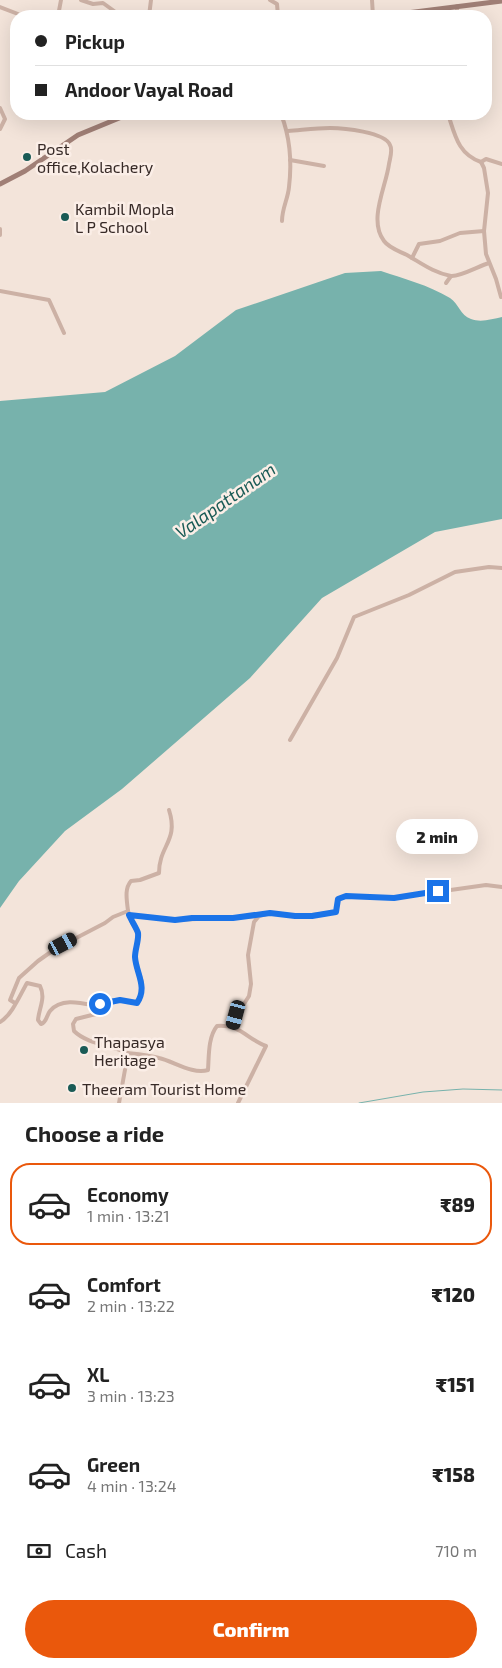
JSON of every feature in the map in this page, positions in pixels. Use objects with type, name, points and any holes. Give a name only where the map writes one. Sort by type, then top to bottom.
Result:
[{"type":"main road","points":[[428,10],[482,1],[502,1]]},
{"type":"main road","points":[[0,183],[24,171],[78,135],[112,120]]},
{"type":"street","points":[[81,0],[93,4],[103,1],[114,10]]},
{"type":"street","points":[[270,0],[277,2]]},
{"type":"street","points":[[0,108],[6,119],[0,129]]},
{"type":"street","points":[[282,221],[282,210],[289,188],[290,160],[288,131],[284,120]]},
{"type":"street","points":[[450,120],[462,150],[469,157],[481,162],[484,168],[488,193],[484,231],[486,254],[501,297]]},
{"type":"street","points":[[288,131],[331,128],[375,134],[387,140],[391,152],[387,179],[377,214],[378,225],[385,242],[435,271],[451,276],[458,276],[468,270],[489,263]]},
{"type":"street","points":[[481,162],[486,159],[502,164]]},
{"type":"street","points":[[290,160],[324,166]]},
{"type":"street","points":[[0,228],[0,235]]},
{"type":"street","points":[[412,258],[422,242],[440,241],[460,233],[484,231]]},
{"type":"street","points":[[446,284],[451,276]]},
{"type":"street","points":[[0,291],[49,300],[64,333]]},
{"type":"street","points":[[290,740],[337,658],[354,617],[409,595],[454,572],[490,567],[502,568]]},
{"type":"street","points":[[0,1022],[3,1021],[27,983],[40,986],[42,990],[43,998],[38,1020],[41,1024],[52,1009],[60,1004],[74,1002],[97,1006],[103,1002],[120,1000],[137,1003],[140,999],[142,982],[135,960],[138,932],[132,923],[126,895],[128,884],[131,881],[140,880],[159,873],[161,855],[168,842],[173,823],[169,810]]},
{"type":"street","points":[[15,1003],[10,1000],[19,978],[30,967],[55,949],[113,917],[129,913],[175,920],[259,916],[270,913],[312,916],[336,912],[338,899],[346,896],[394,898],[486,885],[502,887]]},
{"type":"street","points":[[233,1027],[236,1015],[249,996],[251,984],[248,955],[254,922],[259,916]]},
{"type":"street","points":[[97,1006],[96,1014],[76,1019],[73,1024],[74,1031],[82,1038],[113,1046],[128,1053],[158,1057],[193,1070],[208,1070],[212,1036],[215,1028],[218,1026],[233,1027],[266,1046],[238,1103]]},
{"type":"street","points":[[119,1103],[128,1053]]},
{"type":"water","name":"Valapattanam","points":[[381,271],[442,293],[453,300],[464,315],[471,319],[483,321],[502,317],[502,519],[435,532],[322,598],[250,678],[122,789],[65,831],[19,881],[0,908],[0,401],[105,392],[175,356],[236,310],[345,273]]},
{"type":"waterway","points":[[359,1103],[423,1092],[463,1089],[502,1090]]},
{"type":"place","name":"Post office,Kolachery","points":[[27,157]]},
{"type":"place","name":"Kambil Mopla L P School","points":[[65,217]]},
{"type":"place","name":"Thapasya Heritage","points":[[84,1050]]},
{"type":"place","name":"Theeram Tourist Home","points":[[72,1088]]},
{"type":"route","points":[[100,1004],[120,1000],[137,1003],[140,999],[142,982],[135,960],[138,932],[129,915],[175,920],[233,918],[270,913],[312,916],[336,912],[338,899],[346,896],[394,898],[438,891]]}]
